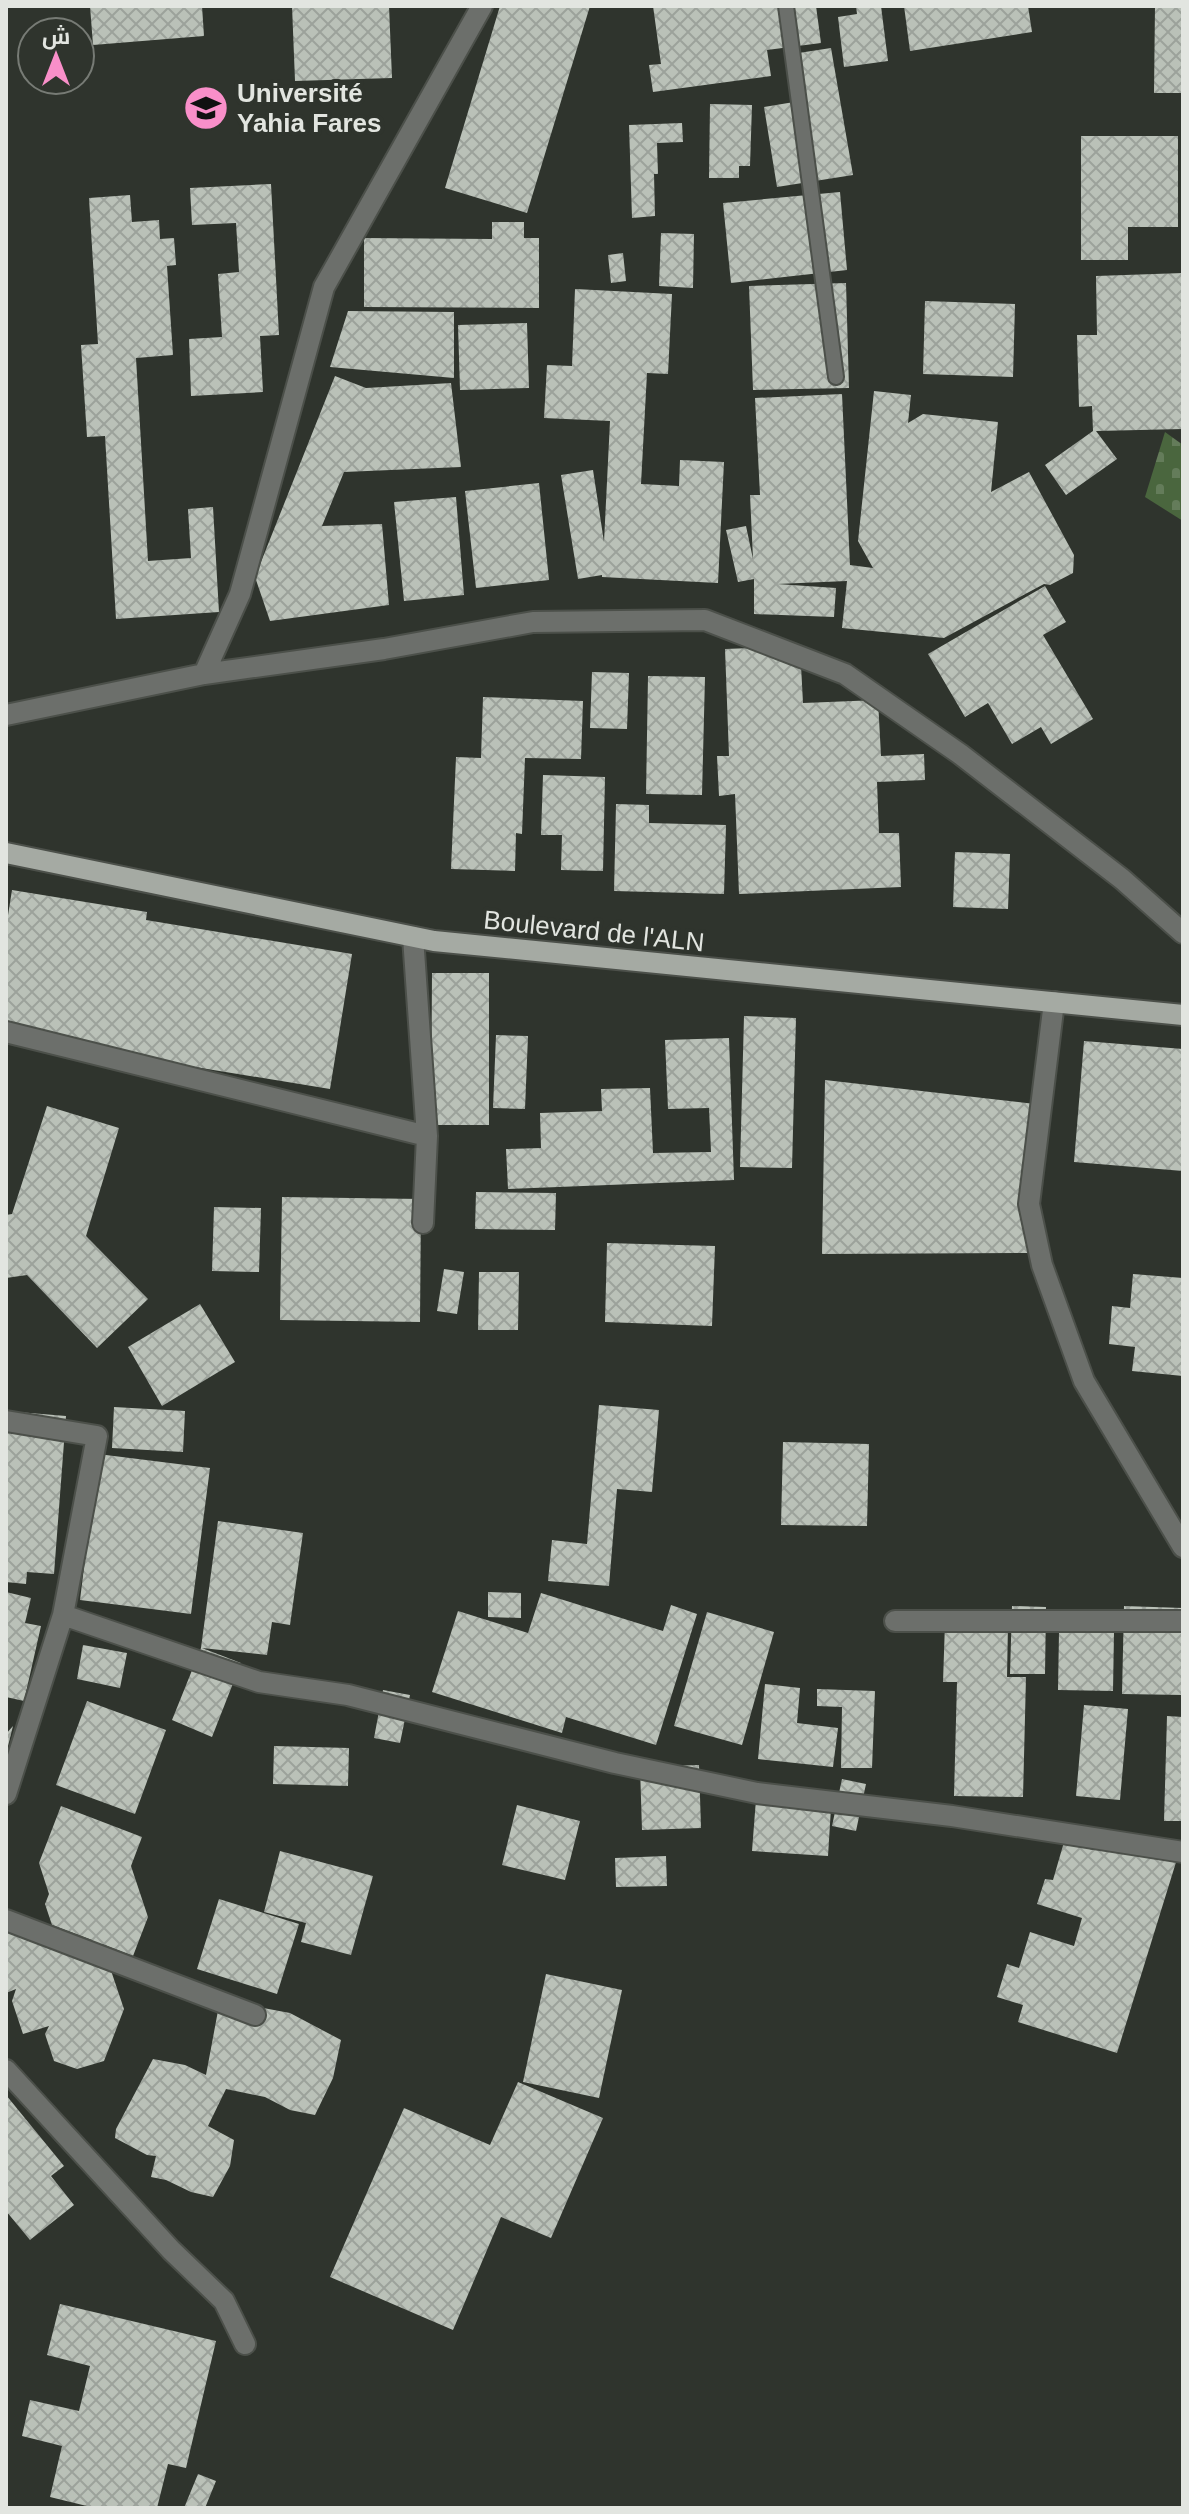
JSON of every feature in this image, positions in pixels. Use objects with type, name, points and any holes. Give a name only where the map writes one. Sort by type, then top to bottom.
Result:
[{"type":"main road","name":"Boulevard de l'ALN","points":[[6,853],[434,941],[1183,1015]]},
{"type":"street","points":[[204,674],[240,594],[324,287],[482,6]]},
{"type":"street","points":[[6,715],[204,674],[384,649],[533,622],[705,620],[845,674],[960,754],[1122,879],[1183,933]]},
{"type":"street","points":[[413,937],[427,1136],[423,1223]]},
{"type":"street","points":[[1054,1002],[1029,1204],[1042,1265],[1084,1381],[1183,1547]]},
{"type":"street","points":[[6,1032],[427,1136]]},
{"type":"street","points":[[6,1421],[97,1436],[63,1615],[6,1794]]},
{"type":"street","points":[[63,1615],[259,1682],[348,1695],[615,1763],[757,1793],[952,1816],[1183,1852]]},
{"type":"street","points":[[895,1621],[1183,1621]]},
{"type":"street","points":[[6,1920],[255,2015]]},
{"type":"street","points":[[6,2070],[171,2250],[224,2301],[245,2344]]},
{"type":"lane","points":[[786,6],[836,377]]},
{"type":"green space","points":[[1165,432],[1183,445],[1183,521],[1145,497]]},
{"type":"building","points":[[90,6],[202,6],[204,36],[96,45],[96,16],[91,16]]},
{"type":"building","points":[[292,6],[389,6],[392,78],[295,81]]},
{"type":"building","points":[[500,6],[590,6],[527,213],[445,188]]},
{"type":"building","points":[[653,6],[816,6],[821,43],[767,50],[771,76],[653,92],[649,65],[661,64]]},
{"type":"building","points":[[856,6],[881,6],[888,61],[844,67],[838,17],[857,14]]},
{"type":"building","points":[[904,6],[1028,6],[1032,32],[910,51]]},
{"type":"building","points":[[1155,6],[1183,6],[1183,93],[1154,93]]},
{"type":"building","points":[[831,48],[853,175],[777,187],[764,107],[800,101],[792,54]]},
{"type":"building","points":[[710,104],[752,105],[750,166],[739,166],[739,178],[709,178]]},
{"type":"building","points":[[682,123],[683,142],[657,143],[655,216],[632,218],[629,125]]},
{"type":"building","points":[[1081,136],[1178,136],[1178,227],[1128,227],[1128,260],[1081,260]]},
{"type":"building","points":[[271,184],[279,335],[260,336],[263,392],[191,396],[189,339],[222,337],[218,274],[239,272],[236,223],[192,225],[190,188]]},
{"type":"building","points":[[840,192],[847,270],[731,283],[723,203]]},
{"type":"building","points":[[130,195],[132,222],[159,220],[160,239],[174,238],[176,265],[167,266],[173,355],[136,358],[148,561],[191,558],[188,509],[213,507],[219,612],[116,619],[105,436],[87,437],[81,345],[98,344],[89,198]]},
{"type":"building","points":[[492,222],[524,222],[524,238],[539,238],[539,308],[364,307],[364,238],[492,239]]},
{"type":"building","points":[[661,233],[694,234],[693,288],[659,286]]},
{"type":"building","points":[[623,253],[626,281],[611,283],[608,255]]},
{"type":"building","points":[[1183,273],[1183,429],[1096,431],[1117,459],[1066,495],[1045,465],[1093,431],[1092,406],[1079,407],[1077,335],[1097,335],[1096,276]]},
{"type":"building","points":[[846,283],[849,388],[753,390],[749,286]]},
{"type":"building","points":[[575,289],[672,294],[668,374],[647,373],[641,484],[679,486],[680,460],[724,462],[718,583],[602,575],[578,579],[561,475],[593,470],[604,542],[610,421],[544,418],[547,365],[572,366]]},
{"type":"building","points":[[925,301],[1015,304],[1013,377],[923,374]]},
{"type":"building","points":[[348,311],[454,312],[454,378],[330,367]]},
{"type":"building","points":[[527,323],[529,388],[460,390],[458,325]]},
{"type":"building","points":[[335,376],[366,388],[451,383],[461,467],[344,472],[322,526],[382,524],[389,605],[270,621],[255,577]]},
{"type":"building","points":[[874,391],[911,395],[908,423],[923,414],[998,422],[991,492],[1029,472],[1074,555],[1073,573],[1050,585],[1044,584],[944,638],[842,628],[847,581],[777,584],[836,588],[834,617],[754,614],[754,579],[738,582],[726,530],[746,526],[753,559],[750,495],[760,495],[755,398],[842,394],[850,565],[873,568],[858,541]]},
{"type":"building","points":[[539,483],[549,580],[476,588],[465,491]]},
{"type":"building","points":[[456,497],[464,595],[404,601],[394,502]]},
{"type":"building","points":[[1045,586],[1066,622],[1043,635],[1093,719],[1051,744],[1041,727],[1012,744],[988,703],[965,717],[928,654]]},
{"type":"building","points":[[800,646],[803,703],[878,700],[881,756],[924,754],[925,780],[877,782],[879,833],[899,833],[901,887],[739,894],[735,794],[719,796],[717,756],[729,756],[725,649]]},
{"type":"building","points":[[592,672],[629,673],[627,729],[590,728]]},
{"type":"building","points":[[648,676],[705,677],[702,795],[646,794]]},
{"type":"building","points":[[483,697],[583,701],[581,759],[525,758],[522,834],[516,833],[515,871],[451,869],[456,757],[481,758]]},
{"type":"building","points":[[543,775],[605,777],[603,871],[561,870],[562,835],[541,835]]},
{"type":"building","points":[[616,804],[649,805],[649,823],[726,825],[724,894],[614,891]]},
{"type":"building","points":[[955,852],[1010,854],[1008,909],[953,907]]},
{"type":"building","points":[[12,890],[147,912],[146,920],[352,954],[330,1089],[6,1036],[6,928]]},
{"type":"building","points":[[432,973],[489,973],[489,1125],[431,1125]]},
{"type":"building","points":[[744,1016],[796,1018],[792,1168],[740,1167]]},
{"type":"building","points":[[496,1035],[528,1036],[525,1109],[493,1108]]},
{"type":"building","points":[[729,1038],[734,1180],[508,1189],[506,1149],[541,1148],[540,1113],[602,1111],[601,1089],[650,1088],[653,1153],[711,1152],[709,1108],[668,1109],[665,1040]]},
{"type":"building","points":[[1084,1041],[1183,1049],[1183,1171],[1074,1162]]},
{"type":"building","points":[[825,1080],[1035,1104],[1034,1253],[822,1254]]},
{"type":"building","points":[[47,1106],[119,1128],[86,1236],[148,1299],[97,1348],[27,1275],[6,1278],[6,1215],[12,1214]]},
{"type":"building","points":[[476,1192],[556,1193],[555,1230],[475,1229]]},
{"type":"building","points":[[282,1197],[421,1199],[420,1322],[280,1320]]},
{"type":"building","points":[[214,1207],[261,1208],[259,1272],[212,1271]]},
{"type":"building","points":[[607,1243],[715,1246],[712,1326],[605,1322]]},
{"type":"building","points":[[444,1269],[464,1272],[457,1314],[437,1311]]},
{"type":"building","points":[[479,1272],[519,1272],[518,1330],[478,1330]]},
{"type":"building","points":[[1133,1274],[1183,1278],[1183,1376],[1132,1371],[1135,1347],[1109,1344],[1112,1306],[1130,1308]]},
{"type":"building","points":[[200,1304],[235,1362],[162,1406],[128,1347]]},
{"type":"building","points":[[599,1405],[659,1410],[652,1492],[617,1489],[609,1586],[548,1581],[552,1540],[587,1544]]},
{"type":"building","points":[[114,1407],[185,1411],[183,1452],[112,1448]]},
{"type":"building","points":[[6,1411],[66,1416],[54,1574],[27,1572],[26,1584],[6,1582]]},
{"type":"building","points":[[783,1442],[869,1444],[867,1526],[781,1525]]},
{"type":"building","points":[[98,1454],[210,1468],[191,1614],[80,1600]]},
{"type":"building","points":[[218,1521],[303,1533],[290,1625],[272,1622],[267,1655],[202,1648],[241,1663],[212,1737],[172,1720],[201,1648]]},
{"type":"building","points":[[6,1592],[31,1598],[25,1623],[41,1626],[24,1701],[6,1697]]},
{"type":"building","points":[[488,1592],[521,1593],[521,1618],[488,1617]]},
{"type":"building","points":[[541,1593],[663,1631],[671,1605],[697,1614],[656,1745],[566,1717],[562,1733],[432,1692],[458,1611],[528,1633]]},
{"type":"building","points":[[1012,1606],[1046,1607],[1045,1674],[1010,1674]]},
{"type":"building","points":[[1124,1606],[1183,1608],[1183,1695],[1122,1694]]},
{"type":"building","points":[[707,1612],[774,1632],[742,1745],[674,1726]]},
{"type":"building","points":[[945,1623],[1008,1624],[1007,1677],[1026,1677],[1023,1797],[954,1796],[957,1682],[943,1682]]},
{"type":"building","points":[[1059,1632],[1114,1633],[1113,1691],[1058,1690]]},
{"type":"building","points":[[83,1645],[127,1653],[120,1688],[77,1679]]},
{"type":"building","points":[[765,1684],[800,1688],[797,1723],[838,1728],[833,1767],[758,1759]]},
{"type":"building","points":[[817,1689],[875,1691],[872,1768],[841,1768],[842,1707],[817,1706]]},
{"type":"building","points":[[383,1690],[410,1695],[400,1743],[374,1738]]},
{"type":"building","points":[[87,1701],[166,1730],[135,1814],[56,1785]]},
{"type":"building","points":[[1084,1705],[1128,1709],[1120,1800],[1076,1796]]},
{"type":"building","points":[[1167,1716],[1183,1717],[1183,1821],[1164,1821]]},
{"type":"building","points":[[13,1726],[7,1750],[6,1750],[6,1734]]},
{"type":"building","points":[[274,1746],[349,1748],[348,1786],[273,1784]]},
{"type":"building","points":[[699,1765],[701,1828],[642,1830],[640,1767]]},
{"type":"building","points":[[842,1779],[866,1784],[856,1831],[832,1826]]},
{"type":"building","points":[[757,1786],[832,1792],[828,1856],[752,1851]]},
{"type":"building","points":[[517,1805],[580,1821],[565,1880],[502,1865]]},
{"type":"building","points":[[61,1806],[142,1837],[131,1866],[148,1917],[133,1956],[102,1944],[124,2009],[104,2061],[77,2069],[54,2061],[45,2034],[49,2026],[23,2034],[12,2001],[16,1989],[6,1993],[6,1912],[86,1956],[92,1940],[52,1925],[45,1904],[49,1894],[39,1863]]},
{"type":"building","points":[[1098,1835],[1177,1859],[1117,2053],[1018,2022],[1023,2005],[997,1997],[1007,1964],[1019,1968],[1030,1932],[1074,1946],[1082,1918],[1037,1904],[1045,1879],[1053,1880],[1064,1842],[1093,1850]]},
{"type":"building","points":[[280,1851],[373,1876],[351,1955],[301,1942],[306,1923],[264,1912]]},
{"type":"building","points":[[666,1856],[667,1886],[616,1887],[615,1858]]},
{"type":"building","points":[[219,1899],[299,1924],[277,1994],[197,1969]]},
{"type":"building","points":[[546,1974],[622,1990],[599,2098],[523,2082]]},
{"type":"building","points":[[220,2000],[290,2013],[341,2040],[333,2078],[315,2115],[290,2110],[265,2097],[226,2089],[208,2126],[234,2140],[230,2166],[213,2197],[151,2177],[156,2156],[147,2155],[115,2138],[116,2129],[153,2059],[185,2065],[206,2075]]},
{"type":"building","points":[[518,2082],[603,2118],[551,2238],[501,2217],[453,2330],[330,2277],[404,2108],[490,2145]]},
{"type":"building","points":[[6,2095],[64,2166],[51,2176],[74,2205],[30,2240],[6,2211]]},
{"type":"building","points":[[60,2304],[216,2341],[186,2468],[168,2464],[157,2508],[95,2508],[50,2497],[62,2446],[22,2436],[30,2400],[79,2411],[90,2366],[47,2355]]},
{"type":"building","points":[[198,2474],[216,2481],[205,2508],[184,2508]]},
{"type":"place","name":"Université Yahia Fares","points":[[206,108]]}]
